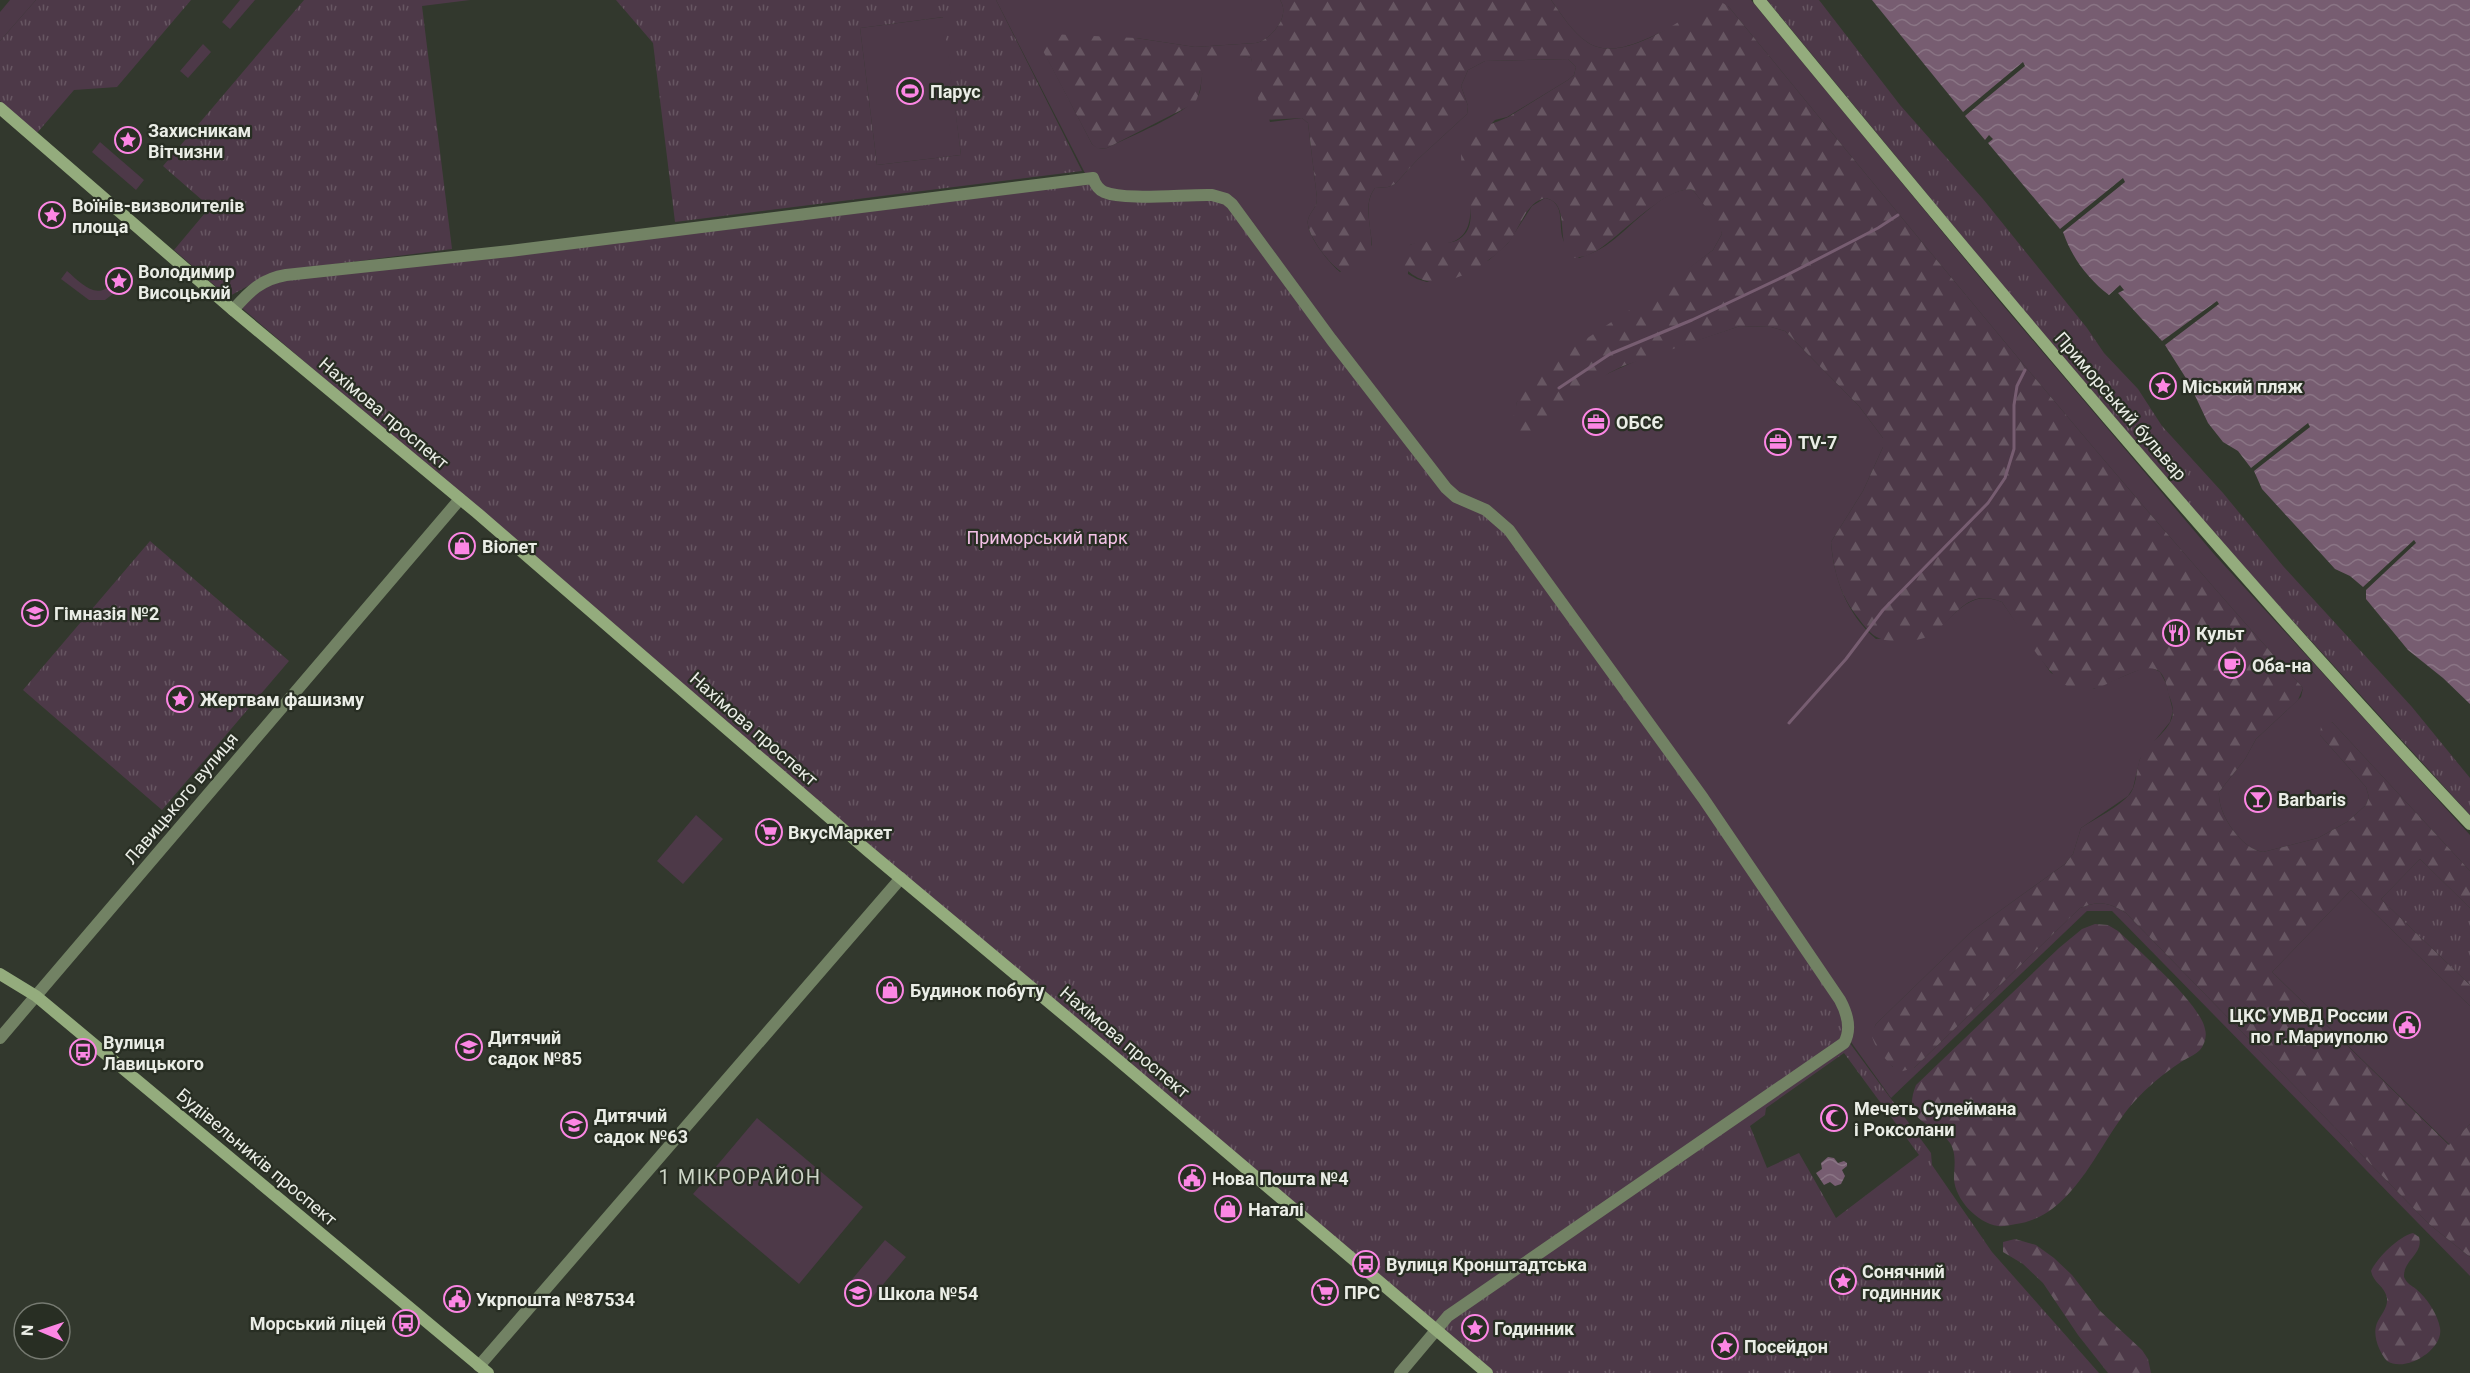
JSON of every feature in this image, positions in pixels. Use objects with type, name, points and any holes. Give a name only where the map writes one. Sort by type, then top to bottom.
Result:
[{"type":"main road","name":"Приморський бульвар","points":[[1759,0],[2083,390],[2347,690],[2470,824]]},
{"type":"main road","name":"Нахімова проспект","points":[[0,108],[233,310],[459,499],[859,843],[1487,1373]]},
{"type":"main road","name":"Будівельників проспект","points":[[0,974],[36,996],[483,1369]]},
{"type":"street","points":[[233,310],[256,286],[275,277],[286,275],[510,251],[1093,178],[1098,188],[1110,193],[1200,194],[1226,199],[1446,488],[1456,497],[1486,510],[1509,530],[1703,798],[1840,999],[1848,1021],[1844,1043],[1461,1305],[1435,1330],[1400,1373]]},
{"type":"street","name":"Лавицького вулиця","points":[[0,1038],[459,499]]},
{"type":"street","points":[[483,1369],[901,878]]},
{"type":"green space","points":[[10,0],[36,0],[0,41],[0,12]]},
{"type":"green space","points":[[36,0],[191,0],[117,87],[74,90],[37,133],[0,101],[0,41]]},
{"type":"green space","points":[[240,0],[255,0],[230,29],[222,22]]},
{"type":"green space","points":[[304,0],[470,0],[422,6],[452,249],[289,270],[266,276],[228,297],[174,250],[210,207],[163,166]]},
{"type":"green space","points":[[616,0],[996,0],[1082,171],[675,222],[653,43]],"holes":[[[943,17],[961,155],[877,165],[860,28]]]},
{"type":"green space","points":[[996,0],[1280,0],[1283,13],[1278,26],[1268,37],[1256,43],[1195,47],[1136,38],[1042,48],[1092,144],[1099,149],[1107,148],[1156,125],[1192,103],[1200,92],[1204,69],[1211,63],[1235,57],[1251,58],[1270,122],[1302,118],[1308,123],[1317,198],[1308,220],[1308,226],[1319,248],[1340,272],[1372,245],[1369,201],[1375,188],[1395,184],[1418,159],[1467,114],[1468,106],[1461,86],[1468,70],[1485,61],[1568,59],[1576,67],[1574,75],[1507,117],[1495,120],[1462,155],[1470,206],[1470,219],[1466,230],[1459,238],[1448,243],[1410,245],[1408,274],[1427,282],[1489,260],[1508,243],[1532,206],[1545,198],[1552,200],[1559,209],[1564,242],[1579,258],[1592,253],[1620,235],[1661,200],[1672,193],[1683,190],[1693,190],[1720,225],[1722,234],[1713,250],[1517,402],[1514,428],[1609,373],[1640,359],[1740,326],[1771,327],[1785,331],[1859,406],[1883,438],[1883,447],[1863,491],[1831,542],[1835,570],[1844,595],[1857,619],[1876,639],[1923,638],[1970,602],[1990,599],[2002,602],[2051,673],[2093,689],[2143,668],[2153,668],[2160,672],[2166,683],[2173,711],[2170,722],[2140,759],[2133,788],[2128,796],[2081,828],[2073,854],[2065,864],[1972,931],[1876,1024],[1874,1037],[1881,1052],[1893,1067],[1914,1068],[2080,908],[2098,903],[2114,906],[2126,913],[2429,1224],[2470,1257],[2470,1276],[2112,911],[2087,911],[1891,1098],[1460,496],[1115,193],[1090,183]]},
{"type":"green space","points":[[1280,0],[1551,0],[1582,38],[1601,48],[1617,48],[1651,37],[1710,2],[1719,1],[1728,6],[2083,436],[2303,688],[2298,700],[2256,739],[2245,759],[2219,792],[2222,810],[2232,829],[2247,844],[2263,852],[2318,838],[2347,822],[2366,805],[2369,797],[2366,787],[2320,735],[2321,726],[2332,722],[2470,871],[2470,908],[2420,859],[2381,899],[2470,985],[2470,1006],[2351,890],[2272,972],[2449,1145],[2470,1124],[2470,1257],[2429,1224],[2126,913],[2109,904],[2098,903],[2080,908],[1914,1068],[1899,1072],[1887,1060],[1873,1039],[1872,1033],[1876,1024],[1972,931],[2065,864],[2073,854],[2081,828],[2113,808],[2130,794],[2143,753],[2169,725],[2172,718],[2172,706],[2163,676],[2152,668],[2142,669],[2093,689],[2081,691],[2070,688],[2061,682],[2042,661],[2002,602],[1989,598],[1977,599],[1968,603],[1924,638],[1889,641],[1871,633],[1852,610],[1843,592],[1836,574],[1831,542],[1863,491],[1883,447],[1883,438],[1859,406],[1785,331],[1771,327],[1740,326],[1623,366],[1609,373],[1524,436],[1519,435],[1514,428],[1513,419],[1517,402],[1532,375],[1655,293],[1713,250],[1722,234],[1719,225],[1693,190],[1683,190],[1658,203],[1598,250],[1586,256],[1574,258],[1568,252],[1565,244],[1558,208],[1553,201],[1545,198],[1532,205],[1501,250],[1469,272],[1451,280],[1432,282],[1414,276],[1407,270],[1401,257],[1403,251],[1410,245],[1423,242],[1456,241],[1469,228],[1470,203],[1461,162],[1466,140],[1475,131],[1510,116],[1568,80],[1574,75],[1576,67],[1568,59],[1485,61],[1468,70],[1461,86],[1468,106],[1467,114],[1418,159],[1395,184],[1375,188],[1368,210],[1371,251],[1356,271],[1346,274],[1334,266],[1321,251],[1308,226],[1308,220],[1317,198],[1308,123],[1302,118],[1264,120],[1261,115],[1251,58],[1240,57],[1209,66],[1202,75],[1195,103],[1107,148],[1098,149],[1092,144],[1042,49],[1041,42],[1044,36],[1050,34],[1136,38],[1195,47],[1256,43],[1268,37],[1278,26],[1283,13]]},
{"type":"green space","points":[[1551,0],[1751,0],[2001,303],[2214,554],[2470,835],[2470,871],[2332,722],[2320,735],[2366,787],[2369,797],[2366,805],[2347,822],[2318,838],[2263,852],[2239,837],[2222,810],[2219,792],[2245,759],[2256,739],[2301,697],[2303,688],[2083,436],[1728,6],[1628,46],[1607,49],[1597,47],[1582,38]]},
{"type":"green space","points":[[1767,0],[1819,0],[1900,105],[1983,199],[2087,328],[2104,353],[2138,389],[2162,426],[2223,493],[2283,566],[2412,707],[2470,778],[2470,815],[2222,543],[2012,297]]},
{"type":"green space","name":"Парус","points":[[944,17],[961,155],[877,165],[860,28]]},
{"type":"green space","points":[[203,44],[211,52],[188,78],[180,71]]},
{"type":"green space","points":[[100,142],[144,180],[136,190],[92,152]]},
{"type":"green space","name":"Приморський парк","points":[[1088,179],[1102,190],[1205,193],[1230,208],[1446,489],[1489,507],[1844,999],[1849,1042],[1931,1153],[1932,1165],[1992,1252],[2099,1373],[1487,1373],[236,303],[270,285],[291,279]],"holes":[[[1844,1053],[1919,1155],[1836,1218],[1799,1153],[1767,1168],[1750,1126],[1765,1115],[1766,1108]]]},
{"type":"green space","points":[[67,271],[88,288],[100,291],[111,284],[118,290],[105,300],[89,300],[61,279]]},
{"type":"green space","points":[[150,541],[289,661],[162,810],[23,690]]},
{"type":"green space","points":[[696,815],[723,839],[683,884],[657,861]]},
{"type":"green space","points":[[2420,859],[2470,908],[2470,985],[2381,899]]},
{"type":"green space","points":[[2351,890],[2470,1006],[2470,1124],[2450,1145],[2272,972]]},
{"type":"green space","points":[[2095,924],[2108,925],[2118,931],[2181,992],[2201,1018],[2206,1032],[2204,1043],[2198,1052],[2162,1076],[2133,1103],[2120,1119],[2084,1176],[2054,1207],[2037,1218],[2016,1224],[1998,1226],[1990,1224],[1968,1209],[1958,1194],[1955,1187],[1952,1147],[1944,1136],[1916,1115],[1912,1098],[1916,1085],[2059,948],[2082,929]]},
{"type":"green space","points":[[757,1118],[863,1207],[799,1284],[693,1194]]},
{"type":"green space","points":[[2413,1233],[2419,1237],[2419,1248],[2407,1266],[2404,1277],[2431,1307],[2439,1323],[2440,1336],[2430,1351],[2422,1357],[2404,1364],[2395,1364],[2387,1361],[2377,1343],[2375,1333],[2377,1323],[2385,1308],[2387,1298],[2371,1271],[2389,1248],[2401,1238]]},
{"type":"green space","points":[[2015,1239],[2036,1245],[2072,1275],[2099,1310],[2142,1350],[2148,1359],[2151,1373],[2108,1373],[2078,1335],[2043,1283],[2023,1264],[2003,1252],[2003,1242]]},
{"type":"green space","points":[[885,1240],[906,1257],[870,1300],[849,1283]]},
{"type":"water","points":[[1872,0],[2470,0],[2470,704],[2443,678],[2408,650],[2366,599],[2366,590],[2416,543],[2414,540],[2363,587],[2350,576],[2335,569],[2262,489],[2254,471],[2310,427],[2308,423],[2251,468],[2238,451],[2223,442],[2208,423],[2189,383],[2165,345],[2219,304],[2217,301],[2162,341],[2118,293],[2124,290],[2120,285],[2109,295],[2094,282],[2076,259],[2063,232],[2125,182],[2123,178],[2060,229],[1988,143],[1993,139],[1989,135],[1985,140],[1965,116],[2025,66],[2023,62],[1963,112]]},
{"type":"water","points":[[1828,1157],[1834,1158],[1838,1163],[1844,1161],[1847,1163],[1842,1170],[1845,1176],[1841,1184],[1835,1186],[1830,1182],[1824,1185],[1816,1173],[1822,1169],[1821,1163]]},
{"type":"waterway","points":[[1559,388],[1610,354],[1692,320],[1787,275],[1878,228],[1898,215]]},
{"type":"waterway","points":[[1789,723],[1846,659],[1883,610],[1988,503],[2005,478],[2014,449],[2014,405],[2017,386],[2025,370]]},
{"type":"place","name":"Парус","points":[[910,91]]},
{"type":"place","name":"Захисникам Вітчизни","points":[[128,140]]},
{"type":"place","name":"Воїнів-визволителів площа","points":[[52,215]]},
{"type":"place","name":"Володимир Висоцький","points":[[119,281]]},
{"type":"place","name":"Міський пляж","points":[[2163,386]]},
{"type":"place","name":"ОБСЄ","points":[[1596,422]]},
{"type":"place","name":"TV-7","points":[[1778,442]]},
{"type":"place","name":"Віолет","points":[[462,546]]},
{"type":"place","name":"Гімназія №2","points":[[35,613]]},
{"type":"place","name":"Культ","points":[[2176,633]]},
{"type":"place","name":"Оба-на","points":[[2232,665]]},
{"type":"place","name":"Жертвам фашизму","points":[[180,699]]},
{"type":"place","name":"Barbaris","points":[[2258,799]]},
{"type":"place","name":"ВкусМаркет","points":[[769,832]]},
{"type":"place","name":"Будинок побуту","points":[[890,990]]},
{"type":"place","name":"ЦКС УМВД России по г.Мариуполю","points":[[2407,1025]]},
{"type":"place","name":"Дитячий садок №85","points":[[469,1047]]},
{"type":"place","name":"Вулиця Лавицького","points":[[83,1052]]},
{"type":"place","name":"Мечеть Сулеймана і Роксолани","points":[[1834,1118]]},
{"type":"place","name":"Дитячий садок №63","points":[[574,1125]]},
{"type":"place","name":"Нова Пошта №4","points":[[1192,1178]]},
{"type":"place","name":"Наталі","points":[[1228,1209]]},
{"type":"place","name":"Вулиця Кронштадтська","points":[[1366,1264]]},
{"type":"place","name":"Сонячний годинник","points":[[1843,1281]]},
{"type":"place","name":"ПРС","points":[[1325,1292]]},
{"type":"place","name":"Школа №54","points":[[858,1293]]},
{"type":"place","name":"Укрпошта №87534","points":[[457,1299]]},
{"type":"place","name":"Морський ліцей","points":[[406,1323]]},
{"type":"place","name":"Годинник","points":[[1475,1328]]},
{"type":"place","name":"Посейдон","points":[[1725,1346]]},
{"type":"district","name":"1 МІКРОРАЙОН","points":[[740,1177]]}]
